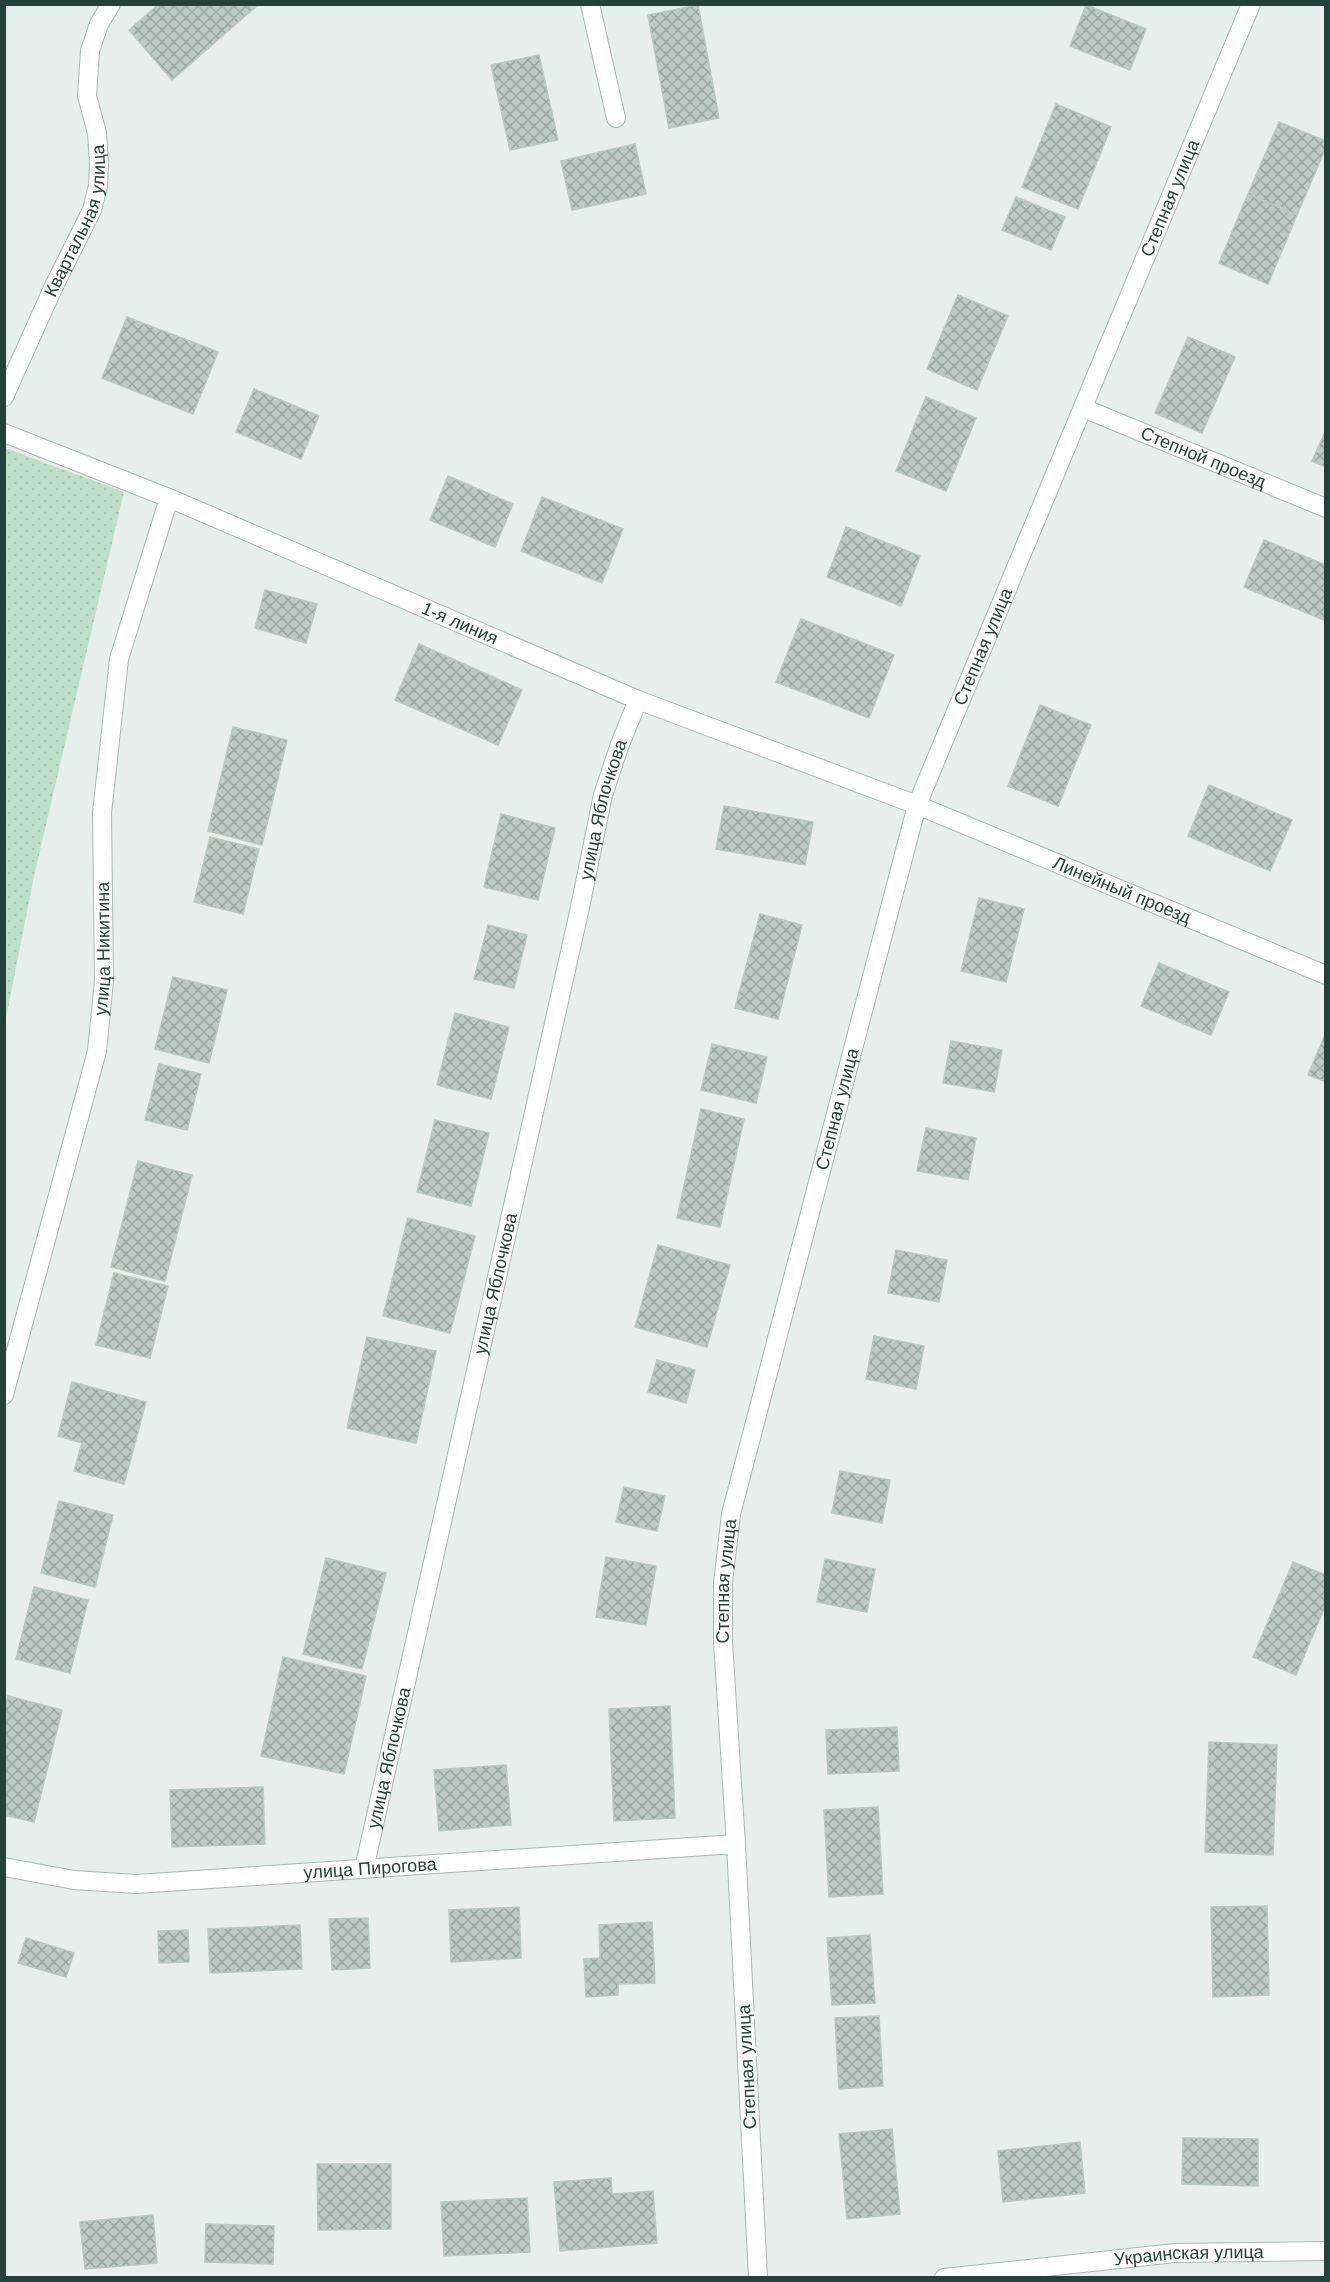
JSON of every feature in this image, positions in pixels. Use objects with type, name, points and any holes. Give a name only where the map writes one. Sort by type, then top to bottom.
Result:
[{"type":"street","name":"Квартальная улица","points":[[4,397],[54,286],[92,210],[98,186],[99,164],[98,133],[87,96],[90,51],[99,24],[111,4]]},
{"type":"street","points":[[590,4],[616,118]]},
{"type":"street","name":"Степная улица","points":[[758,2277],[736,1844],[723,1643],[723,1583],[731,1514],[917,806],[1251,4]]},
{"type":"street","name":"Степной проезд","points":[[1083,408],[1326,508]]},
{"type":"street","name":"1-я линия","points":[[4,434],[170,498],[638,700],[917,806]]},
{"type":"street","name":"улица Никитина","points":[[4,1395],[97,1051],[104,981],[102,813],[120,659],[170,498]]},
{"type":"street","name":"улица Яблочкова","points":[[363,1869],[579,912],[603,795],[638,700]]},
{"type":"street","name":"Линейный проезд","points":[[917,806],[1326,975]]},
{"type":"street","name":"улица Пирогова","points":[[4,1867],[74,1880],[136,1884],[736,1844]]},
{"type":"street","name":"Украинская улица","points":[[945,2277],[1175,2253],[1326,2251]]},
{"type":"green space","points":[[5,448],[124,492],[34,876],[5,1023]]},
{"type":"building","points":[[159,4],[259,4],[172,80],[129,30]]},
{"type":"building","points":[[698,5],[719,118],[669,128],[648,15]]},
{"type":"building","points":[[1086,5],[1146,29],[1130,70],[1070,46]]},
{"type":"building","points":[[539,55],[558,140],[510,150],[491,65]]},
{"type":"building","points":[[1056,104],[1111,127],[1078,209],[1022,187]]},
{"type":"building","points":[[1279,122],[1326,141],[1326,147],[1297,215],[1248,194]]},
{"type":"building","points":[[635,144],[646,194],[572,210],[561,161]]},
{"type":"building","points":[[1248,194],[1297,215],[1268,284],[1219,263]]},
{"type":"building","points":[[1016,197],[1065,217],[1051,250],[1002,230]]},
{"type":"building","points":[[958,295],[1008,316],[977,390],[927,369]]},
{"type":"building","points":[[127,317],[218,352],[193,414],[102,378]]},
{"type":"building","points":[[1188,337],[1235,357],[1202,433],[1155,413]]},
{"type":"building","points":[[254,389],[319,416],[301,459],[236,432]]},
{"type":"building","points":[[926,397],[976,418],[946,491],[896,471]]},
{"type":"building","points":[[1326,430],[1326,467],[1312,461]]},
{"type":"building","points":[[448,476],[513,504],[495,547],[430,520]]},
{"type":"building","points":[[542,497],[623,529],[602,583],[521,551]]},
{"type":"building","points":[[846,527],[920,556],[901,606],[827,577]]},
{"type":"building","points":[[1264,540],[1326,565],[1326,621],[1244,587]]},
{"type":"building","points":[[265,590],[317,604],[306,643],[255,628]]},
{"type":"building","points":[[801,619],[894,655],[869,718],[776,682]]},
{"type":"building","points":[[419,644],[522,690],[498,745],[395,700]]},
{"type":"building","points":[[1040,705],[1091,725],[1058,806],[1008,786]]},
{"type":"building","points":[[233,727],[287,740],[262,845],[208,831]]},
{"type":"building","points":[[1209,785],[1292,820],[1270,871],[1188,836]]},
{"type":"building","points":[[724,806],[813,822],[805,865],[716,849]]},
{"type":"building","points":[[501,814],[555,828],[538,900],[484,887]]},
{"type":"building","points":[[210,837],[259,849],[243,914],[194,902]]},
{"type":"building","points":[[979,898],[1024,909],[1006,982],[961,971]]},
{"type":"building","points":[[760,914],[802,925],[778,1019],[735,1008]]},
{"type":"building","points":[[488,925],[527,935],[514,988],[474,979]]},
{"type":"building","points":[[1159,963],[1229,992],[1211,1035],[1141,1006]]},
{"type":"building","points":[[173,977],[227,990],[209,1063],[155,1049]]},
{"type":"building","points":[[455,1013],[509,1027],[491,1099],[437,1085]]},
{"type":"building","points":[[1326,1032],[1326,1082],[1308,1075]]},
{"type":"building","points":[[951,1041],[1002,1050],[994,1092],[943,1083]]},
{"type":"building","points":[[712,1044],[767,1057],[756,1103],[701,1090]]},
{"type":"building","points":[[159,1064],[201,1074],[187,1130],[145,1120]]},
{"type":"building","points":[[701,1109],[744,1119],[720,1227],[677,1218]]},
{"type":"building","points":[[435,1120],[489,1133],[471,1206],[417,1192]]},
{"type":"building","points":[[926,1128],[976,1138],[968,1180],[917,1171]]},
{"type":"building","points":[[138,1161],[192,1175],[165,1281],[111,1267]]},
{"type":"building","points":[[408,1218],[475,1236],[450,1333],[383,1316]]},
{"type":"building","points":[[658,1245],[730,1265],[707,1347],[635,1327]]},
{"type":"building","points":[[896,1250],[947,1260],[939,1302],[888,1293]]},
{"type":"building","points":[[114,1273],[168,1286],[150,1358],[96,1345]]},
{"type":"building","points":[[874,1336],[924,1346],[916,1389],[866,1379]]},
{"type":"building","points":[[367,1337],[436,1351],[416,1443],[347,1428]]},
{"type":"building","points":[[657,1360],[695,1370],[686,1403],[648,1392]]},
{"type":"building","points":[[72,1382],[146,1402],[124,1484],[74,1471],[82,1443],[58,1436]]},
{"type":"building","points":[[840,1471],[890,1480],[882,1523],[832,1513]]},
{"type":"building","points":[[624,1487],[665,1496],[657,1531],[616,1522]]},
{"type":"building","points":[[59,1501],[113,1515],[95,1587],[41,1573]]},
{"type":"building","points":[[606,1557],[656,1566],[646,1625],[596,1617]]},
{"type":"building","points":[[326,1558],[386,1573],[362,1669],[303,1654]]},
{"type":"building","points":[[825,1559],[875,1569],[867,1612],[817,1602]]},
{"type":"building","points":[[1293,1562],[1326,1575],[1326,1604],[1296,1675],[1253,1657]]},
{"type":"building","points":[[34,1587],[88,1600],[70,1673],[16,1659]]},
{"type":"building","points":[[283,1657],[366,1676],[344,1774],[261,1756]]},
{"type":"building","points":[[8,1696],[62,1710],[34,1822],[4,1815],[4,1710]]},
{"type":"building","points":[[670,1706],[675,1818],[614,1821],[609,1709]]},
{"type":"building","points":[[897,1727],[899,1771],[828,1774],[826,1730]]},
{"type":"building","points":[[1209,1742],[1277,1745],[1273,1855],[1205,1852]]},
{"type":"building","points":[[506,1765],[511,1825],[439,1831],[434,1770]]},
{"type":"building","points":[[263,1787],[265,1844],[172,1847],[170,1790]]},
{"type":"building","points":[[878,1807],[883,1894],[829,1897],[824,1810]]},
{"type":"building","points":[[1267,1906],[1269,1995],[1213,1997],[1211,1907]]},
{"type":"building","points":[[519,1907],[521,1958],[451,1962],[449,1910]]},
{"type":"building","points":[[368,1918],[370,1968],[332,1970],[329,1919]]},
{"type":"building","points":[[652,1922],[655,1983],[618,1984],[618,1995],[586,1997],[584,1959],[600,1958],[599,1925]]},
{"type":"building","points":[[300,1925],[302,1969],[210,1973],[208,1929]]},
{"type":"building","points":[[188,1930],[189,1962],[159,1963],[158,1931]]},
{"type":"building","points":[[870,1935],[875,2003],[832,2005],[827,1938]]},
{"type":"building","points":[[26,1938],[74,1953],[66,1977],[18,1963]]},
{"type":"building","points":[[879,2016],[883,2086],[839,2089],[835,2018]]},
{"type":"building","points":[[892,2129],[900,2214],[847,2219],[839,2134]]},
{"type":"building","points":[[1183,2138],[1258,2139],[1258,2186],[1182,2184]]},
{"type":"building","points":[[1080,2142],[1085,2193],[1003,2202],[998,2151]]},
{"type":"building","points":[[317,2164],[391,2164],[391,2229],[318,2230]]},
{"type":"building","points":[[611,2178],[612,2194],[653,2191],[657,2243],[560,2251],[554,2182]]},
{"type":"building","points":[[527,2198],[530,2252],[444,2256],[441,2202]]},
{"type":"building","points":[[153,2215],[157,2263],[85,2269],[80,2222]]},
{"type":"building","points":[[206,2224],[274,2226],[273,2264],[205,2262]]}]
